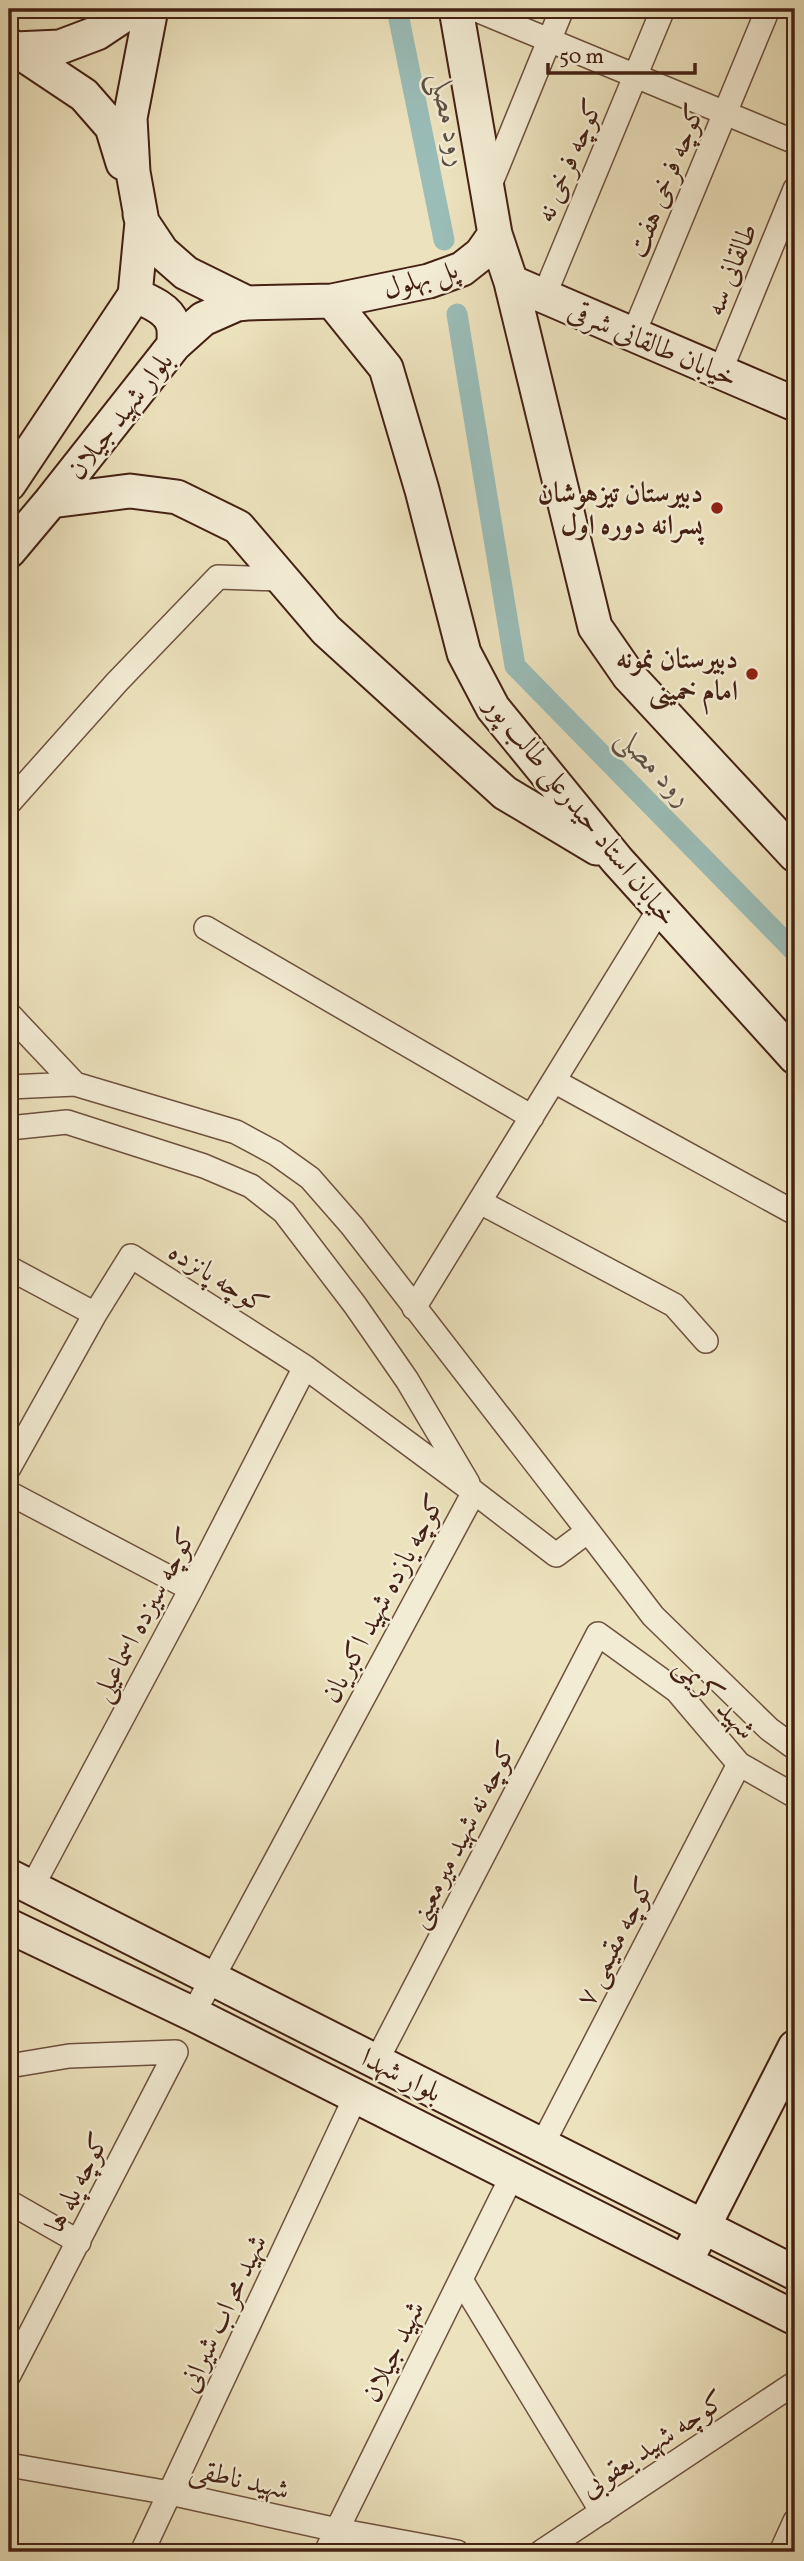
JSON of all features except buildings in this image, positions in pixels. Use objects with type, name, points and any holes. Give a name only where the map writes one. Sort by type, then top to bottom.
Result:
[{"type":"main road","points":[[12,47],[60,47],[97,33],[132,9]]},
{"type":"main road","points":[[142,222],[134,172],[130,118],[151,9]]},
{"type":"main road","points":[[456,9],[495,234],[511,282],[595,627],[629,676],[795,855]]},
{"type":"main road","points":[[12,47],[84,95],[112,127],[142,222],[162,252],[186,274],[247,303]]},
{"type":"main road","name":"بلوار شهید جیلان","points":[[9,484],[135,295],[142,222]]},
{"type":"main road","name":"پل بهلول","points":[[247,303],[332,301],[429,281],[462,269],[481,254],[495,234]]},
{"type":"main road","name":"خیابان طالقانی شرقی","points":[[511,282],[795,404]]},
{"type":"main road","points":[[135,295],[151,302],[168,315],[172,321],[174,345]]},
{"type":"main road","name":"خیابان استاد حیدرعلی طالب پور","points":[[332,301],[386,368],[422,491],[464,653],[494,708],[617,860],[795,1057]]},
{"type":"main road","name":"بلوار شهید جیلان","points":[[9,551],[174,345],[203,319],[237,304],[247,303]]},
{"type":"main road","points":[[51,501],[130,491],[177,498],[238,527],[326,630],[505,793],[617,860]]},
{"type":"main road","name":"بلوار شهدا","points":[[20,1882],[795,2273]]},
{"type":"main road","name":"بلوار شهدا","points":[[10,1928],[193,2014],[795,2318]]},
{"type":"main road","points":[[685,2261],[795,2047]]},
{"type":"street","points":[[474,9],[795,142]]},
{"type":"street","points":[[488,190],[562,9]]},
{"type":"street","name":"کوچه فرخی نه","points":[[544,296],[663,9]]},
{"type":"street","name":"کوچه فرخی هفت","points":[[633,335],[768,9]]},
{"type":"street","name":"طالقانی سه","points":[[720,372],[795,189]]},
{"type":"street","points":[[9,803],[117,682],[218,577],[282,579]]},
{"type":"street","points":[[414,1308],[660,908]]},
{"type":"street","points":[[206,928],[532,1117]]},
{"type":"street","points":[[9,1014],[75,1084]]},
{"type":"street","points":[[554,1081],[795,1213]]},
{"type":"street","points":[[9,1087],[75,1084],[236,1132],[275,1153],[310,1178],[352,1226],[653,1616],[769,1729],[795,1748]]},
{"type":"street","points":[[9,1128],[67,1122],[204,1166],[251,1186],[284,1212],[355,1305],[407,1380],[474,1492]]},
{"type":"street","points":[[480,1202],[674,1305],[706,1340]]},
{"type":"street","name":"کوچه پانزده","points":[[10,1463],[131,1256],[305,1367],[474,1492]]},
{"type":"street","points":[[9,1268],[95,1314]]},
{"type":"street","name":"کوچه سیزده اسماعیلی","points":[[20,1882],[191,1589],[305,1367]]},
{"type":"street","name":"کوچه یازده شهید اکبریان","points":[[193,2014],[474,1492],[556,1555],[588,1531]]},
{"type":"street","points":[[9,1493],[191,1589]]},
{"type":"street","name":"شهید کریمی","points":[[598,1634],[677,1691],[738,1764],[795,1796]]},
{"type":"street","name":"کوچه نه شهید میرمعینی","points":[[376,2062],[598,1634]]},
{"type":"street","name":"کوچه مقیمی ۷","points":[[542,2146],[738,1764]]},
{"type":"street","name":"کوچه پله ها","points":[[9,2066],[69,2056],[176,2052],[79,2242],[11,2365]]},
{"type":"street","name":"شهید محراب شیرانی","points":[[142,2552],[355,2098]]},
{"type":"street","name":"شهید جیلان","points":[[326,2552],[512,2176]]},
{"type":"street","points":[[9,2203],[79,2242]]},
{"type":"street","points":[[461,2280],[602,2512]]},
{"type":"street","name":"کوچه شهید یعقوبی","points":[[541,2552],[795,2383]]},
{"type":"street","name":"شهید ناطقی","points":[[9,2465],[170,2493],[337,2530],[457,2552]]},
{"type":"street","points":[[781,2552],[795,2521]]},
{"type":"waterway","name":"رود مصلی","points":[[397,9],[444,240]]},
{"type":"waterway","name":"رود مصلی","points":[[457,314],[515,666],[795,952]]},
{"type":"place","name":"دبیرستان تیزهوشان پسرانه دوره اول","points":[[717,508]]},
{"type":"place","name":"دبیرستان نمونه امام خمینی","points":[[752,674]]}]
